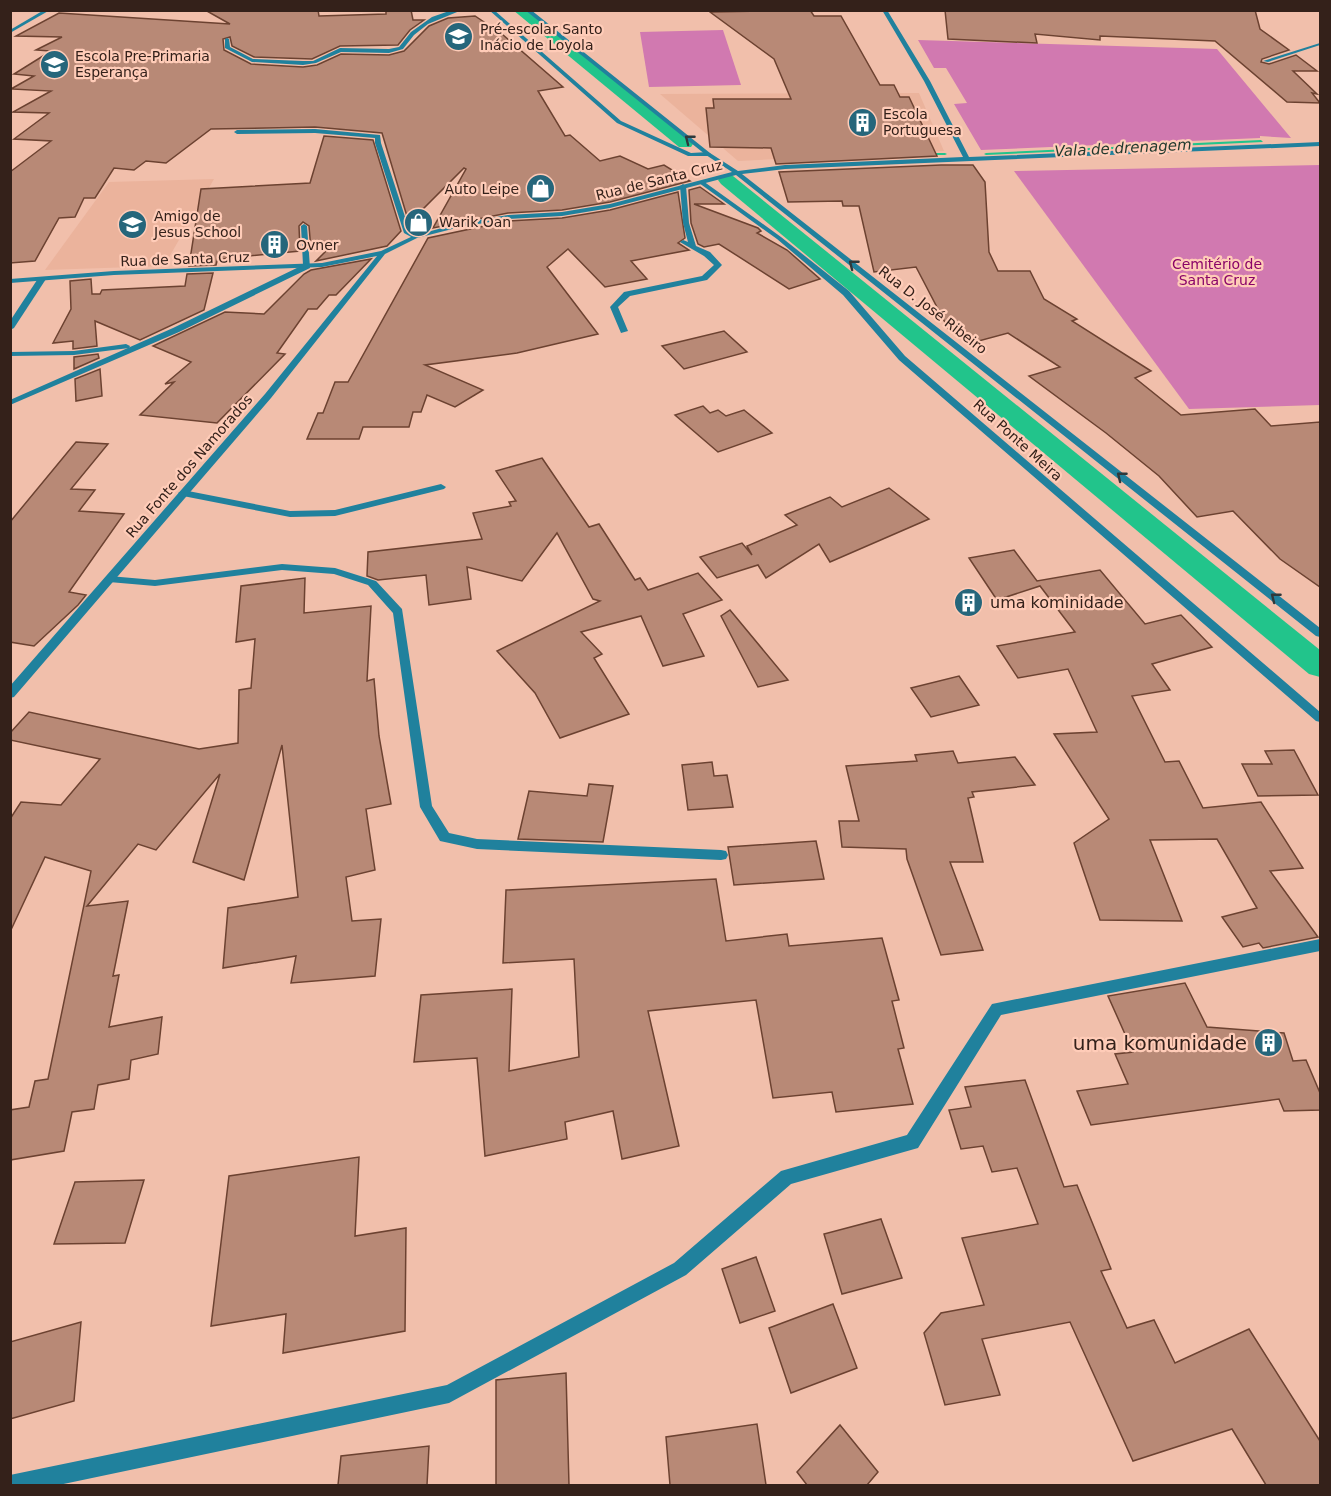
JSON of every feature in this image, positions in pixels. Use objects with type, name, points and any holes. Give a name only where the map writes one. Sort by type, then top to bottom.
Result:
[{"type":"street","points":[[10,32],[48,10]]},
{"type":"street","points":[[227,39],[228,48],[252,60],[314,62],[339,50],[389,51],[401,48],[410,35],[438,15],[460,10]]},
{"type":"street","points":[[491,10],[619,122],[690,155],[708,154]]},
{"type":"street","name":"Rua D. José Ribeiro","points":[[527,10],[708,154],[737,172],[1320,633]]},
{"type":"street","points":[[884,10],[927,81],[967,159]]},
{"type":"street","points":[[1266,61],[1320,44]]},
{"type":"street","points":[[237,132],[315,131],[378,136],[400,217],[407,233],[415,237]]},
{"type":"street","name":"Rua de Santa Cruz","points":[[10,281],[307,266],[383,253],[415,237],[508,217],[572,213],[737,172],[785,167],[1320,144]]},
{"type":"street","name":"Rua Ponte Meira","points":[[701,182],[780,238],[846,293],[902,358],[1320,718]]},
{"type":"street","points":[[683,186],[686,223],[693,247]]},
{"type":"street","points":[[10,403],[187,325],[307,266],[304,226]]},
{"type":"street","points":[[624,332],[614,307],[627,294],[704,278],[714,272],[718,265],[707,254],[683,242]]},
{"type":"street","name":"Rua Fonte dos Namorados","points":[[10,694],[268,396],[383,253]]},
{"type":"street","points":[[10,328],[42,279]]},
{"type":"street","points":[[10,354],[74,353],[138,345]]},
{"type":"street","points":[[183,493],[290,514],[335,513],[441,487]]},
{"type":"street","points":[[109,579],[155,583],[282,567],[335,571],[372,583],[398,612],[426,807],[444,837],[477,844],[721,855]]},
{"type":"street","points":[[10,1485],[449,1394],[680,1269],[787,1177],[912,1142],[997,1009],[1320,945]]},
{"type":"shaded area","points":[[919,93],[944,151],[738,161],[660,94]]},
{"type":"shaded area","name":"Amigo de Jesus School","points":[[214,179],[164,266],[45,270],[109,182]]},
{"type":"green space","points":[[723,30],[741,85],[649,87],[640,32]]},
{"type":"green space","points":[[918,40],[1217,49],[1291,138],[1260,136],[1260,138],[981,150],[954,104],[967,103],[946,68],[934,68]]},
{"type":"green space","name":"Cemitério de Santa Cruz","points":[[1320,165],[1320,405],[1189,409],[1014,171]]},
{"type":"building","points":[[205,10],[318,10],[319,16],[386,14],[386,10],[411,10],[413,20],[424,20],[410,30],[398,45],[340,46],[312,59],[254,57],[232,46],[230,37],[223,39],[224,50],[251,64],[303,67],[317,65],[341,54],[389,55],[404,51],[429,26],[448,18],[475,16],[502,34],[563,87],[538,91],[565,136],[570,135],[600,161],[620,156],[648,169],[664,165],[690,181],[610,202],[562,210],[508,213],[433,228],[466,169],[464,168],[409,223],[382,133],[315,127],[211,129],[166,163],[146,161],[134,170],[114,168],[95,198],[84,198],[75,217],[59,218],[35,261],[10,263],[10,172],[51,141],[14,139],[49,113],[13,112],[51,91],[11,89],[34,76],[14,74],[51,51],[36,50],[62,37],[16,36],[59,13],[230,24]]},
{"type":"building","points":[[810,10],[814,16],[841,16],[880,85],[894,85],[900,97],[909,97],[937,156],[776,164],[771,148],[710,147],[706,108],[714,108],[713,99],[791,99],[774,59],[710,12]]},
{"type":"building","points":[[945,10],[1255,10],[1260,29],[1289,50],[1262,59],[1261,62],[1269,64],[1296,55],[1317,71],[1293,71],[1317,94],[1312,93],[1320,103],[1287,102],[1215,41],[1100,36],[1100,40],[1035,34],[1037,43],[948,39]]},
{"type":"building","points":[[324,136],[373,140],[401,231],[387,246],[316,261],[329,248],[311,250],[309,226],[303,222],[299,226],[300,251],[227,258],[217,261],[216,265],[189,266],[201,189],[310,183]]},
{"type":"building","points":[[973,165],[985,182],[989,252],[998,271],[1030,271],[1044,299],[1077,319],[1072,321],[1151,371],[1135,378],[1181,415],[1255,409],[1271,426],[1320,422],[1320,587],[1280,559],[1233,511],[1197,517],[1159,476],[1029,376],[1060,367],[1008,333],[975,342],[956,328],[949,330],[916,267],[874,272],[859,206],[843,206],[842,201],[788,202],[779,172]]},
{"type":"building","points":[[700,187],[724,204],[694,204],[758,228],[761,231],[757,233],[787,250],[820,279],[789,289],[719,244],[704,247],[698,244],[691,223],[689,190]]},
{"type":"building","points":[[678,192],[685,238],[678,243],[689,250],[631,261],[647,279],[605,287],[568,249],[547,267],[598,334],[517,353],[425,365],[483,390],[455,407],[427,395],[421,412],[413,412],[409,427],[363,427],[359,439],[307,439],[318,413],[323,413],[335,382],[348,382],[428,238],[508,221],[562,218],[610,210]]},
{"type":"building","points":[[371,259],[336,295],[329,295],[317,309],[308,309],[277,353],[285,354],[217,423],[140,415],[174,382],[165,384],[191,362],[153,346],[225,312],[264,314],[304,274],[311,270]]},
{"type":"building","points":[[213,273],[204,310],[140,340],[95,321],[97,346],[73,349],[73,341],[53,343],[71,309],[70,281],[91,279],[92,294],[100,294],[102,290],[185,286],[187,274]]},
{"type":"building","points":[[724,331],[747,352],[684,369],[662,346]]},
{"type":"building","points":[[98,354],[99,358],[74,369],[74,357]]},
{"type":"building","points":[[100,369],[102,396],[76,401],[75,379]]},
{"type":"building","points":[[703,406],[710,413],[718,410],[726,416],[744,410],[772,433],[718,452],[675,415]]},
{"type":"building","points":[[76,442],[108,444],[71,489],[95,490],[79,511],[124,514],[69,592],[86,595],[78,605],[34,646],[10,642],[10,522]]},
{"type":"building","points":[[542,458],[589,527],[599,524],[635,580],[640,578],[648,590],[698,573],[722,600],[683,614],[704,656],[663,666],[641,616],[581,632],[602,654],[594,658],[629,714],[560,738],[535,693],[497,651],[600,601],[593,599],[557,533],[522,581],[467,567],[471,599],[429,605],[426,575],[378,580],[367,576],[368,552],[482,539],[473,513],[511,506],[509,502],[516,501],[496,471]]},
{"type":"building","points":[[889,488],[929,519],[830,562],[819,544],[766,578],[758,565],[717,578],[700,557],[742,543],[752,555],[747,546],[797,525],[785,515],[830,497],[842,507]]},
{"type":"building","points":[[1014,550],[1037,581],[1100,570],[1145,624],[1181,615],[1212,647],[1152,664],[1170,690],[1132,696],[1165,762],[1179,761],[1203,808],[1261,802],[1303,868],[1270,871],[1318,937],[1263,948],[1259,943],[1243,947],[1222,917],[1257,908],[1217,839],[1150,840],[1182,921],[1100,920],[1074,843],[1109,819],[1054,734],[1097,732],[1068,669],[1018,678],[997,646],[1075,632],[1040,586],[997,600],[969,558]]},
{"type":"building","points":[[305,578],[304,613],[371,606],[367,681],[374,679],[379,736],[391,804],[366,809],[375,870],[346,877],[352,921],[381,919],[375,976],[291,983],[296,956],[223,968],[228,908],[298,897],[282,745],[244,880],[193,862],[220,774],[156,850],[138,844],[87,906],[128,901],[113,976],[119,975],[109,1027],[162,1017],[158,1054],[131,1060],[129,1079],[98,1085],[94,1109],[72,1112],[64,1151],[10,1160],[10,1110],[29,1107],[35,1081],[48,1079],[91,871],[45,857],[10,932],[10,819],[21,802],[61,805],[100,759],[10,740],[10,733],[29,712],[199,749],[238,743],[239,690],[251,688],[255,639],[236,642],[241,586]]},
{"type":"building","points":[[730,610],[788,680],[758,687],[721,616]]},
{"type":"building","points":[[959,676],[979,705],[931,717],[911,688]]},
{"type":"building","points":[[1294,750],[1318,795],[1258,796],[1242,764],[1272,764],[1265,751]]},
{"type":"building","points":[[953,751],[958,763],[1015,757],[1035,785],[972,792],[974,797],[968,798],[983,862],[950,862],[983,950],[941,955],[907,859],[906,849],[842,847],[839,821],[859,821],[846,766],[917,761],[915,755]]},
{"type":"building","points":[[712,762],[714,776],[727,775],[733,807],[688,810],[682,765]]},
{"type":"building","points":[[589,784],[613,786],[603,842],[518,839],[529,791],[587,796]]},
{"type":"building","points":[[816,841],[824,879],[734,885],[728,847]]},
{"type":"building","points":[[716,879],[726,941],[787,934],[789,946],[882,938],[899,1000],[892,1001],[904,1048],[898,1049],[913,1104],[836,1112],[832,1092],[773,1098],[756,1000],[648,1011],[679,1146],[622,1159],[613,1111],[565,1122],[567,1139],[485,1156],[477,1058],[414,1062],[421,995],[512,989],[509,1071],[579,1057],[574,959],[503,963],[506,890]]},
{"type":"building","points":[[1185,983],[1207,1027],[1284,1033],[1293,1061],[1306,1060],[1320,1093],[1320,1110],[1284,1111],[1279,1099],[1091,1125],[1077,1091],[1128,1084],[1115,1054],[1133,1052],[1108,996]]},
{"type":"building","points":[[1025,1080],[1064,1187],[1077,1185],[1111,1269],[1101,1271],[1127,1328],[1154,1320],[1175,1363],[1249,1329],[1320,1441],[1320,1485],[1266,1485],[1232,1429],[1133,1461],[1070,1322],[982,1339],[1000,1395],[945,1405],[924,1333],[941,1313],[984,1305],[962,1238],[1038,1224],[1017,1168],[992,1172],[983,1146],[961,1149],[949,1110],[971,1107],[965,1087]]},
{"type":"building","points":[[359,1157],[355,1236],[406,1228],[405,1331],[283,1353],[286,1314],[211,1326],[229,1176]]},
{"type":"building","points":[[144,1180],[125,1243],[54,1244],[75,1182]]},
{"type":"building","points":[[881,1219],[902,1278],[842,1294],[824,1234]]},
{"type":"building","points":[[756,1257],[775,1311],[740,1323],[722,1269]]},
{"type":"building","points":[[833,1304],[857,1368],[791,1393],[769,1328]]},
{"type":"building","points":[[81,1322],[74,1401],[10,1419],[10,1342]]},
{"type":"building","points":[[566,1373],[569,1485],[496,1485],[496,1380]]},
{"type":"building","points":[[757,1424],[766,1485],[670,1485],[666,1437]]},
{"type":"building","points":[[840,1425],[878,1472],[867,1485],[807,1485],[797,1472]]},
{"type":"building","points":[[429,1446],[427,1485],[338,1485],[341,1456]]},
{"type":"waterway","points":[[519,10],[685,144]]},
{"type":"waterway","name":"Vala de drenagem","points":[[986,154],[1261,141]]},
{"type":"waterway","name":"Vala de drenagem","points":[[926,154],[945,154]]},
{"type":"waterway","points":[[727,180],[1320,666]]},
{"type":"place","name":"Pré-escolar Santo Inácio de Loyola","points":[[459,37]]},
{"type":"place","name":"Escola Pre-Primaria Esperança","points":[[54,64]]},
{"type":"place","name":"Escola Portuguesa","points":[[862,122]]},
{"type":"place","name":"Auto Leipe","points":[[540,189]]},
{"type":"place","name":"Warik Oan","points":[[418,222]]},
{"type":"place","name":"Amigo de Jesus School","points":[[133,224]]},
{"type":"place","name":"Ovner","points":[[275,245]]},
{"type":"place","name":"uma kominidade","points":[[969,602]]},
{"type":"place","name":"uma komunidade","points":[[1268,1043]]}]
